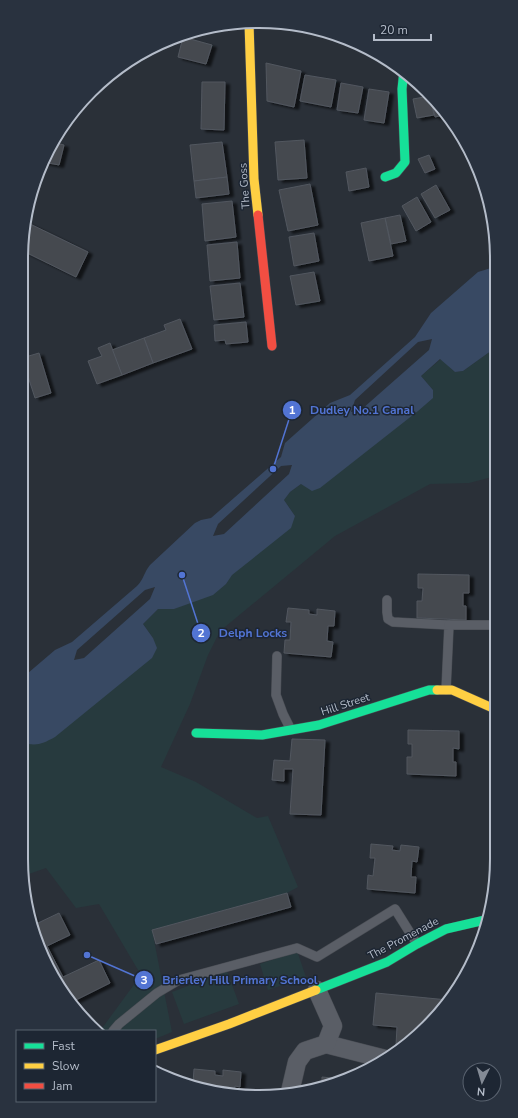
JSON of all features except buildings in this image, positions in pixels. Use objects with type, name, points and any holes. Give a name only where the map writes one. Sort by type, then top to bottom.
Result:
[{"type":"street","name":"The Goss","points":[[249,28],[254,179],[272,346]]},
{"type":"street","points":[[385,177],[396,173],[405,162],[402,148],[403,78]]},
{"type":"street","name":"Hill Street","points":[[196,733],[262,735],[319,725],[429,690],[452,690],[490,707]]},
{"type":"street","name":"The Promenade","points":[[156,1050],[229,1024],[387,962],[446,929],[481,921]]},
{"type":"street","points":[[317,990],[333,1026],[326,1044]]},
{"type":"street","points":[[291,1088],[297,1062],[305,1051],[326,1044],[377,1057]]},
{"type":"lane","points":[[387,600],[388,619],[393,622],[449,625],[490,625]]},
{"type":"lane","points":[[446,690],[449,625]]},
{"type":"lane","points":[[277,656],[276,695],[291,730]]},
{"type":"lane","points":[[114,1030],[157,992],[179,980],[296,948],[317,957],[395,909],[417,944]]},
{"type":"green space","points":[[490,352],[490,478],[469,483],[430,484],[335,536],[220,631],[208,655],[190,704],[161,767],[196,782],[257,818],[268,816],[298,887],[287,893],[152,930],[172,1032],[156,1039],[156,1030],[104,1030],[102,1028],[141,975],[99,904],[76,908],[46,868],[28,874],[28,743],[153,638],[143,624],[158,609],[174,609],[226,584],[231,575],[295,516],[284,500],[290,492],[433,390],[421,376],[441,359],[455,372],[463,371]]},
{"type":"green space","points":[[297,951],[306,977],[268,990],[260,964]]},
{"type":"green space","points":[[227,971],[239,1004],[184,1024],[172,992]]},
{"type":"water","points":[[490,268],[490,352],[463,371],[455,372],[440,359],[421,376],[433,390],[433,398],[320,488],[312,491],[301,484],[290,492],[284,500],[295,516],[291,528],[232,575],[226,584],[213,595],[174,609],[158,609],[143,624],[153,638],[157,648],[152,658],[55,737],[39,744],[28,743],[28,673],[55,650],[72,642],[137,586],[150,565],[195,523],[211,518],[281,457],[285,443],[330,403],[350,395],[415,337],[431,313],[478,272]],"holes":[[[432,339],[429,350],[362,409],[351,412],[355,400],[418,342]],[[292,465],[289,474],[224,534],[213,536],[218,524],[281,466]],[[155,587],[150,599],[84,658],[74,660],[77,650],[145,590]]]},
{"type":"traffic: fast","points":[[385,177],[396,173],[405,162],[402,89],[403,79]]},
{"type":"traffic: fast","points":[[196,733],[262,735],[319,725],[429,690],[437,690]]},
{"type":"traffic: fast","points":[[316,990],[387,962],[446,929],[481,921]]},
{"type":"traffic: slow","points":[[249,28],[254,179],[258,215]]},
{"type":"traffic: slow","points":[[437,690],[452,690],[490,707]]},
{"type":"traffic: slow","points":[[156,1050],[229,1024],[316,990]]},
{"type":"traffic: jam","points":[[258,215],[272,346]]},
{"type":"place","name":"Dudley No.1 Canal","points":[[273,469]]},
{"type":"place","name":"Delph Locks","points":[[182,575]]},
{"type":"place","name":"Brierley Hill Primary School","points":[[87,955]]}]
